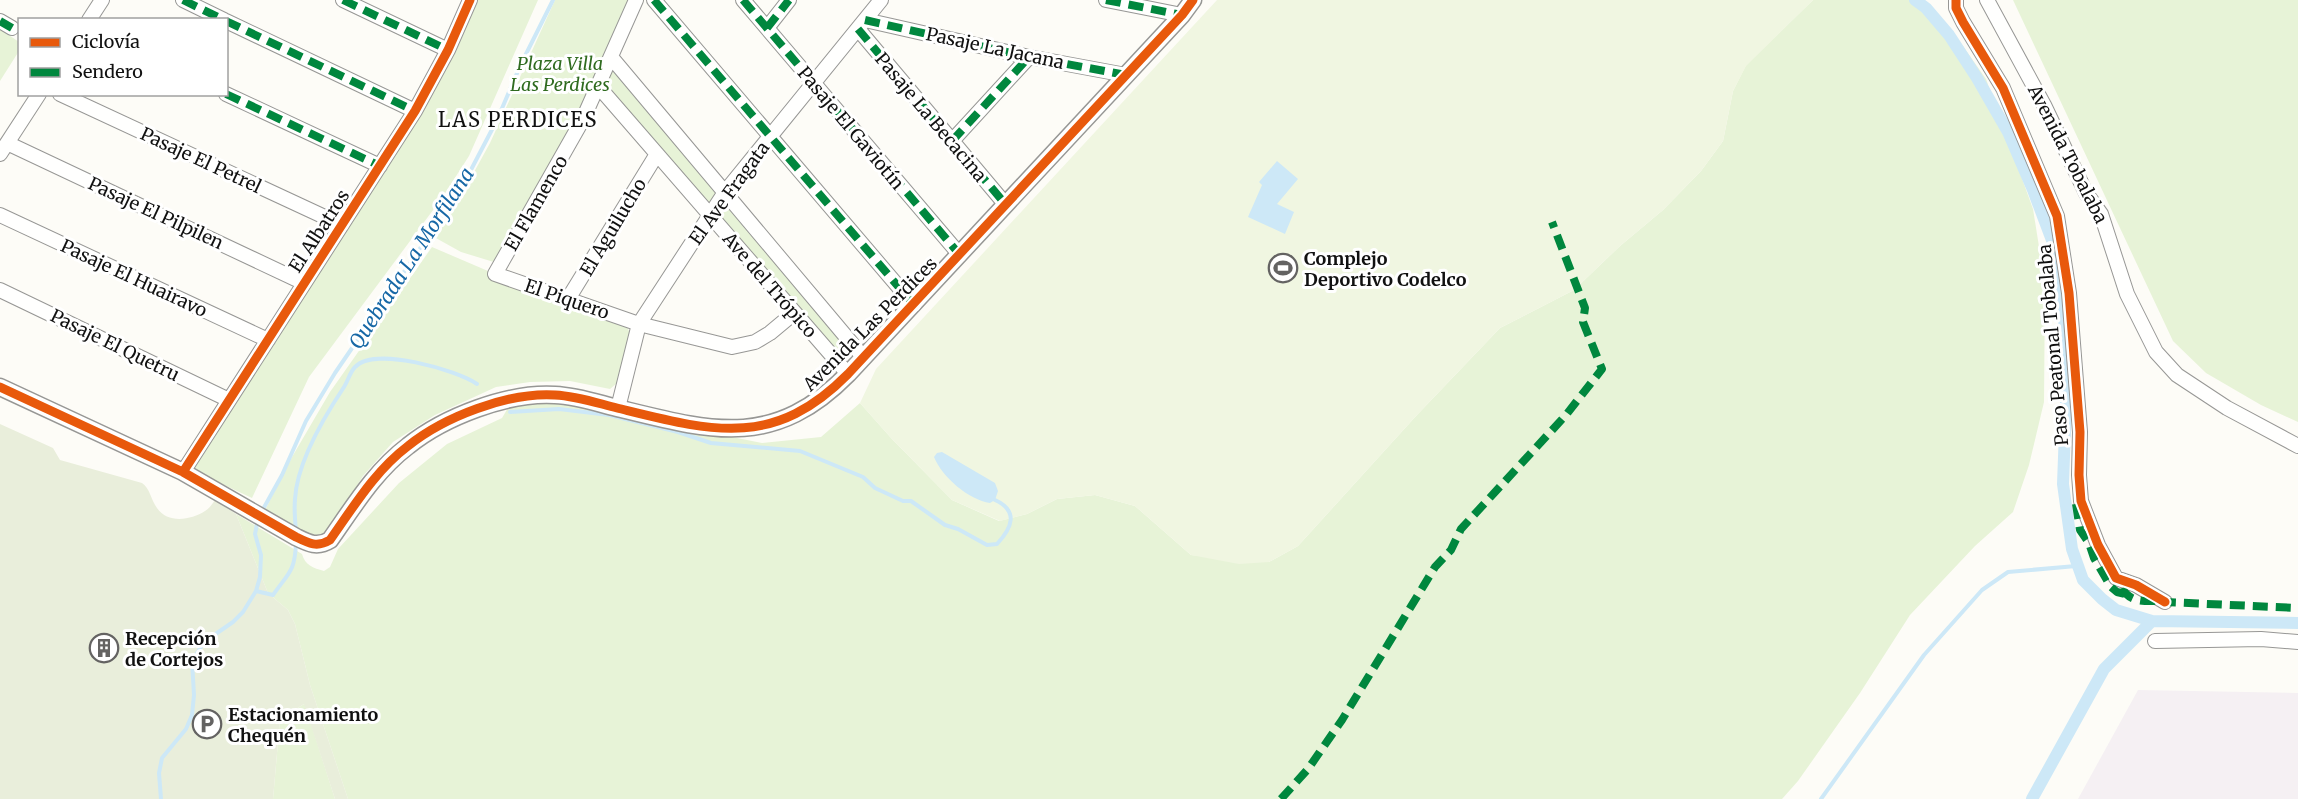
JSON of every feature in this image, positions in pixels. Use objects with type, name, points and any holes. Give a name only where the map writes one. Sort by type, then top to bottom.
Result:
[{"type":"street","points":[[183,0],[221,18]]},
{"type":"street","points":[[344,0],[448,50]]},
{"type":"street","name":"El Albatros","points":[[183,472],[416,111],[448,50],[470,0]]},
{"type":"street","name":"El Flamenco","points":[[495,274],[573,138],[636,0]]},
{"type":"street","points":[[654,0],[914,305]]},
{"type":"street","name":"Pasaje El Gaviotín","points":[[743,0],[960,255]]},
{"type":"street","points":[[767,28],[789,0]]},
{"type":"street","name":"El Ave Fragata","points":[[618,408],[639,324],[709,214],[881,0]]},
{"type":"street","points":[[1106,0],[1182,15]]},
{"type":"street","name":"Avenida Las Perdices","points":[[0,387],[183,472],[309,544],[326,542],[368,485],[407,446],[431,430],[464,414],[496,403],[554,394],[702,427],[747,429],[776,423],[803,411],[827,394],[864,358],[1182,15],[1193,0]]},
{"type":"street","name":"Paso Peatonal Tobalaba","points":[[1956,0],[1956,8],[1963,22],[2003,88],[2057,216],[2069,293],[2080,432],[2081,501],[2098,545],[2116,578],[2136,585],[2165,602]]},
{"type":"street","name":"Avenida Tobalaba","points":[[1987,0],[2044,105],[2086,193],[2101,214],[2127,294],[2156,352],[2177,375],[2217,401],[2298,446]]},
{"type":"street","points":[[90,18],[100,1]]},
{"type":"street","points":[[228,21],[416,111]]},
{"type":"street","name":"Pasaje La Jacana","points":[[861,24],[1126,75]]},
{"type":"street","name":"Pasaje La Becacina","points":[[861,24],[952,141],[1006,205]]},
{"type":"street","name":"Ave del Trópico","points":[[611,57],[864,358]]},
{"type":"street","points":[[952,141],[1029,57]]},
{"type":"street","name":"Ave del Trópico","points":[[598,86],[848,374]]},
{"type":"street","points":[[228,95],[380,166]]},
{"type":"street","points":[[4,148],[38,96]]},
{"type":"street","name":"Pasaje El Petrel","points":[[64,96],[342,225]]},
{"type":"street","name":"Pasaje El Pilpilen","points":[[4,148],[304,283]]},
{"type":"street","name":"El Aguilucho","points":[[568,299],[657,154]]},
{"type":"street","name":"Pasaje El Huairavo","points":[[0,215],[268,340]]},
{"type":"street","name":"El Piquero","points":[[495,274],[639,324],[732,347],[755,342],[794,313]]},
{"type":"street","name":"Pasaje El Quetru","points":[[0,290],[230,400]]},
{"type":"street","points":[[2155,641],[2261,639],[2298,642]]},
{"type":"shaded area","points":[[2138,690],[2298,693],[2298,799],[2078,799]]},
{"type":"green space","name":"Plaza Villa Las Perdices","points":[[473,0],[538,0],[469,156],[442,198],[309,377],[252,498],[190,469],[290,313]]},
{"type":"green space","name":"Plaza Villa Las Perdices","points":[[555,0],[630,0],[569,135],[497,263],[461,252],[434,237],[462,194],[490,143]]},
{"type":"green space","name":"Complejo Deportivo Codelco","points":[[1217,0],[1813,0],[1746,66],[1733,91],[1723,141],[1701,171],[1663,210],[1620,246],[1574,290],[1500,328],[1416,416],[1298,546],[1269,562],[1239,564],[1191,555],[1135,506],[1095,495],[1057,499],[1027,514],[1000,521],[952,500],[860,403],[876,369]]},
{"type":"green space","points":[[1813,0],[1924,0],[1951,29],[1986,79],[2033,209],[2045,284],[2044,402],[2029,465],[2013,512],[1975,546],[1910,615],[1860,693],[1798,781],[1782,799],[348,799],[310,685],[295,624],[288,610],[268,593],[236,514],[302,554],[305,561],[316,569],[324,571],[330,567],[338,549],[399,483],[447,444],[502,418],[512,401],[557,400],[762,443],[821,437],[860,403],[952,500],[999,521],[1027,514],[1057,499],[1095,495],[1135,506],[1191,555],[1269,562],[1298,546],[1416,416],[1500,328],[1574,290],[1620,246],[1663,210],[1701,171],[1723,141],[1733,91],[1746,65]]},
{"type":"green space","points":[[2013,0],[2298,0],[2298,422],[2261,405],[2206,373],[2173,341]]},
{"type":"green space","points":[[0,29],[18,41],[18,53],[0,81]]},
{"type":"green space","points":[[609,65],[852,347],[838,361],[601,85]]},
{"type":"green space","points":[[432,247],[495,274],[625,321],[630,334],[617,383],[610,389],[570,381],[530,382],[496,387],[435,415],[393,442],[363,476],[328,532],[318,539],[264,512],[292,457],[330,392]]},
{"type":"green space","points":[[0,424],[53,448],[60,460],[142,483],[157,508],[167,516],[180,519],[193,517],[207,510],[215,500],[236,514],[268,593],[288,610],[295,624],[310,685],[348,799],[335,799],[304,704],[280,719],[273,799],[0,799]]},
{"type":"green space","points":[[304,704],[335,799],[273,799],[280,719]]},
{"type":"water","points":[[1277,161],[1298,179],[1277,204],[1294,212],[1285,234],[1248,217],[1262,185],[1259,182]]},
{"type":"water","points":[[942,452],[995,483],[998,491],[995,500],[990,503],[982,501],[965,492],[950,480],[934,457],[937,453]]},
{"type":"waterway","name":"Quebrada La Morfilana","points":[[262,511],[282,475],[306,421],[335,373],[462,187],[497,120],[521,64],[553,0]]},
{"type":"waterway","points":[[1915,0],[1926,8],[1949,35],[2008,132],[2056,251],[2063,301],[2067,376],[2063,484],[2072,549],[2083,580],[2116,610],[2152,621],[2298,623]]},
{"type":"waterway","points":[[296,531],[295,499],[306,455],[320,426],[355,367],[365,361],[397,359],[452,372],[477,384]]},
{"type":"waterway","points":[[510,412],[559,409],[609,415],[678,432],[711,443],[800,451],[863,477],[875,488],[903,501],[911,501],[945,525],[958,529],[987,545],[997,544],[1011,520],[1008,509],[995,500]]},
{"type":"waterway","name":"Quebrada La Morfilana","points":[[161,799],[159,773],[162,758],[186,729],[192,715],[194,695],[192,661],[204,642],[233,622],[243,612],[256,591],[260,577],[261,555],[255,534],[257,524]]},
{"type":"waterway","points":[[256,591],[273,595],[293,566],[296,542]]},
{"type":"waterway","points":[[1821,799],[1924,655],[1982,590],[2008,572],[2076,566]]},
{"type":"waterway","points":[[2032,799],[2104,669],[2152,621]]},
{"type":"marked path","points":[[183,0],[220,18]]},
{"type":"marked path","points":[[343,0],[448,50]]},
{"type":"marked path","points":[[654,0],[914,305]]},
{"type":"marked path","points":[[743,0],[960,255]]},
{"type":"marked path","points":[[767,28],[789,0]]},
{"type":"marked path","points":[[1106,0],[1182,15]]},
{"type":"marked path","points":[[865,20],[1029,57],[1126,75]]},
{"type":"marked path","points":[[0,21],[12,28]]},
{"type":"marked path","points":[[228,22],[415,111]]},
{"type":"marked path","points":[[858,29],[1006,205]]},
{"type":"marked path","points":[[952,141],[1029,57]]},
{"type":"marked path","points":[[228,95],[380,166]]},
{"type":"marked path","points":[[1281,799],[1308,769],[1342,720],[1435,567],[1451,550],[1461,529],[1566,415],[1602,369],[1583,322],[1585,308],[1552,222]]},
{"type":"marked path","points":[[2076,504],[2080,530],[2089,543],[2094,558],[2111,587],[2125,594]]},
{"type":"marked path","points":[[2122,588],[2134,599],[2159,601]]},
{"type":"marked path","points":[[2164,606],[2165,602],[2298,608]]},
{"type":"cycle path","points":[[183,472],[415,111],[448,50],[470,0]]},
{"type":"cycle path","points":[[0,387],[183,472],[296,537],[317,544],[330,540],[375,478],[408,446],[458,416],[497,402],[537,395],[555,395],[587,400],[682,423],[740,428],[767,424],[793,415],[820,398],[848,374],[1182,15],[1193,0]]},
{"type":"cycle path","points":[[1956,0],[1956,8],[1963,22],[2003,88],[2057,216],[2069,293],[2080,432],[2081,501],[2098,545],[2116,578],[2136,585],[2165,602]]},
{"type":"place","name":"Complejo Deportivo Codelco","points":[[1283,268]]},
{"type":"place","name":"Recepción de Cortejos","points":[[104,648]]},
{"type":"place","name":"Estacionamiento Chequén","points":[[207,724]]},
{"type":"district","name":"LAS PERDICES","points":[[518,119]]}]
